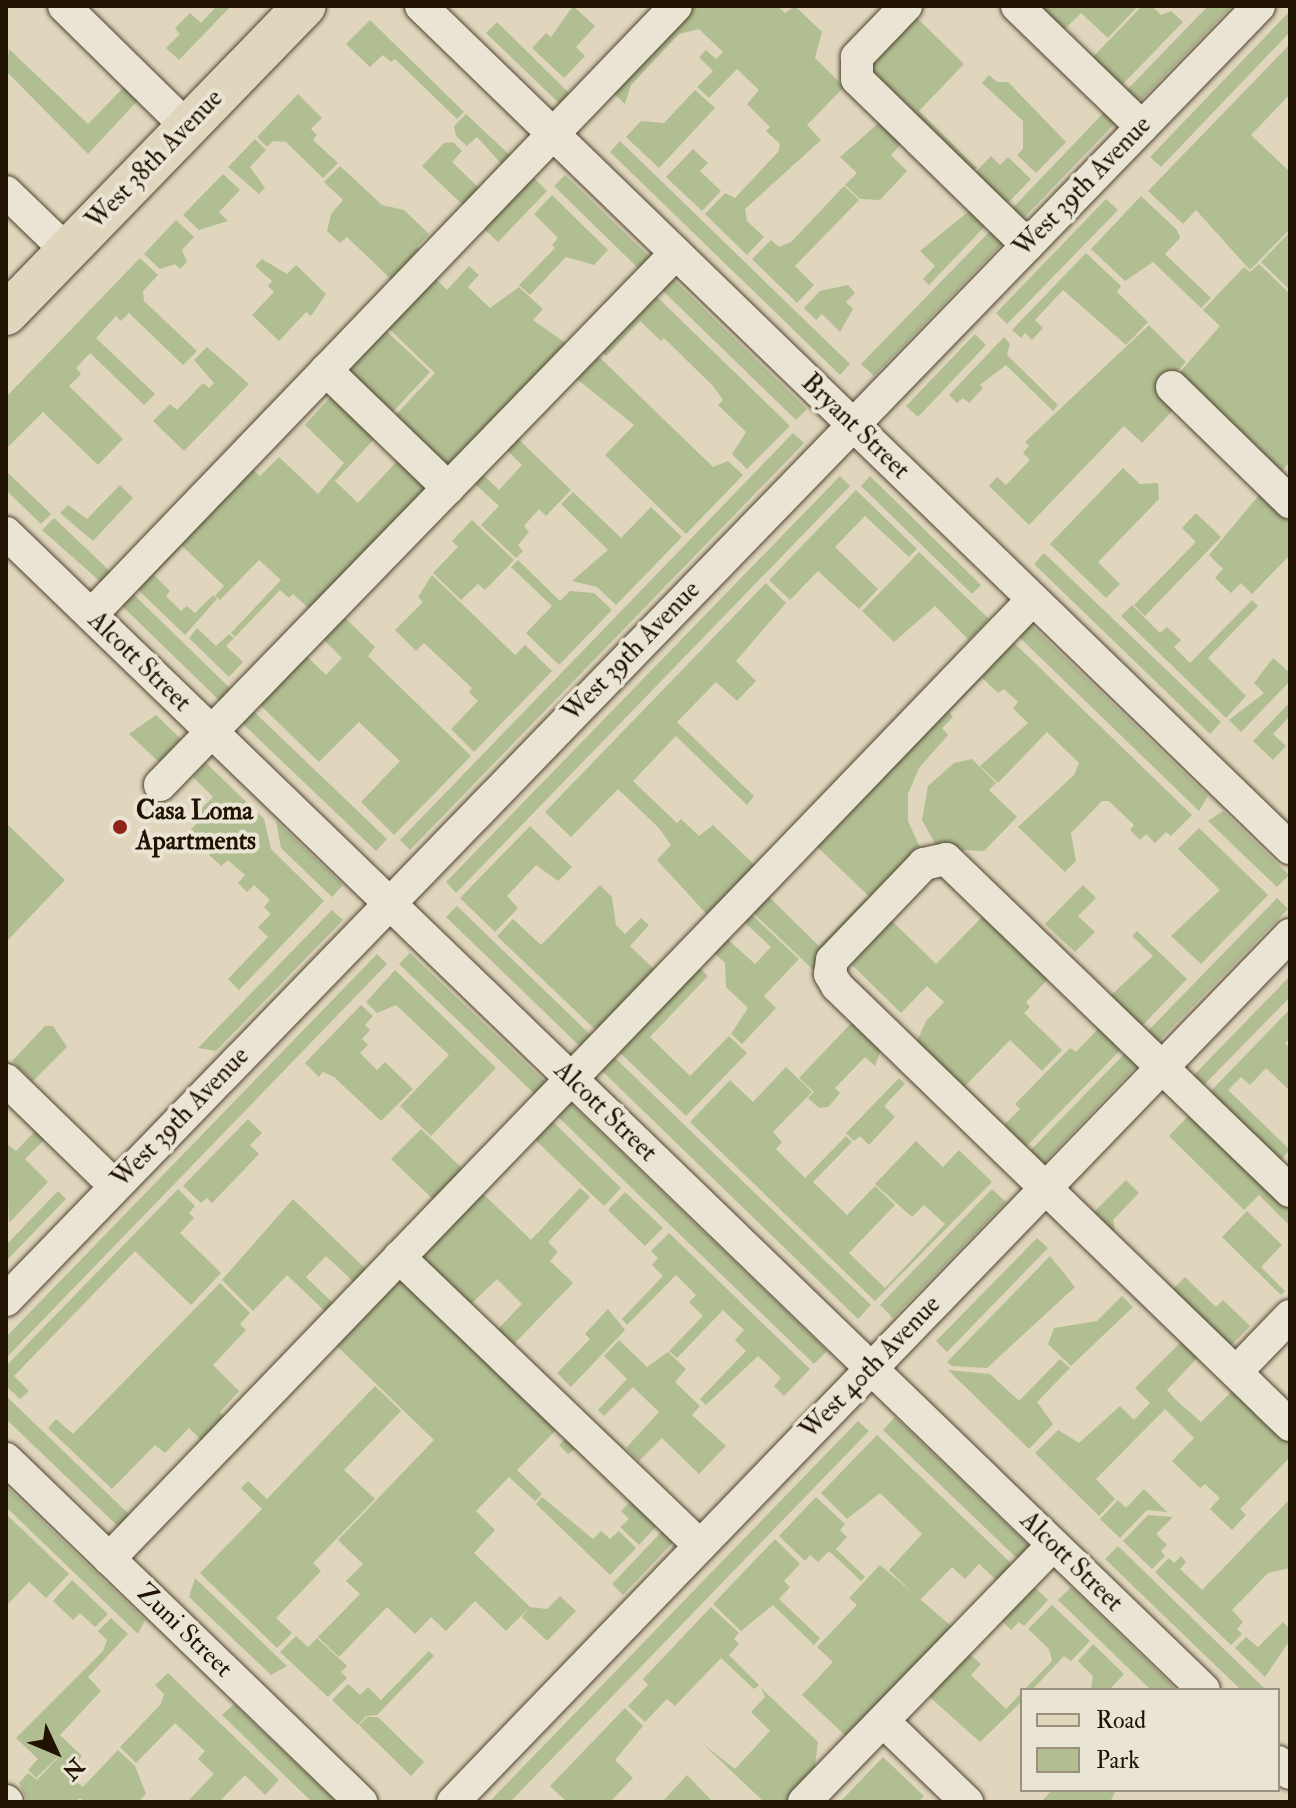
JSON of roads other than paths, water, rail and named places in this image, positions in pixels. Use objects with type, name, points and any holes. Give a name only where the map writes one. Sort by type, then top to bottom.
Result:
[{"type":"main road","name":"West 38th Avenue","points":[[6,314],[304,6]]},
{"type":"street","points":[[64,6],[187,127]]},
{"type":"street","name":"Bryant Street","points":[[421,6],[1290,848]]},
{"type":"street","points":[[91,615],[676,6]]},
{"type":"street","points":[[906,6],[857,57],[857,79],[1027,245]]},
{"type":"street","points":[[1017,6],[1142,127]]},
{"type":"street","name":"West 39th Avenue","points":[[6,1300],[1259,6]]},
{"type":"street","points":[[6,192],[67,251]]},
{"type":"street","points":[[160,785],[676,253]]},
{"type":"street","points":[[326,370],[448,488]]},
{"type":"street","points":[[1172,387],[1290,502]]},
{"type":"street","name":"Alcott Street","points":[[6,533],[1202,1688]]},
{"type":"street","points":[[109,1559],[1033,599]]},
{"type":"street","points":[[1290,1191],[946,859],[924,864],[837,953],[830,967],[837,986],[1290,1425]]},
{"type":"street","name":"West 40th Avenue","points":[[453,1802],[1290,935]]},
{"type":"street","points":[[6,1080],[115,1186]]},
{"type":"street","points":[[399,1257],[700,1546]]},
{"type":"street","points":[[1236,1372],[1290,1316]]},
{"type":"street","name":"Zuni Street","points":[[6,1459],[361,1802]]},
{"type":"street","points":[[804,1802],[1053,1545]]},
{"type":"street","points":[[883,1721],[967,1802]]},
{"type":"place","name":"Casa Loma Apartments","points":[[120,827]]}]
